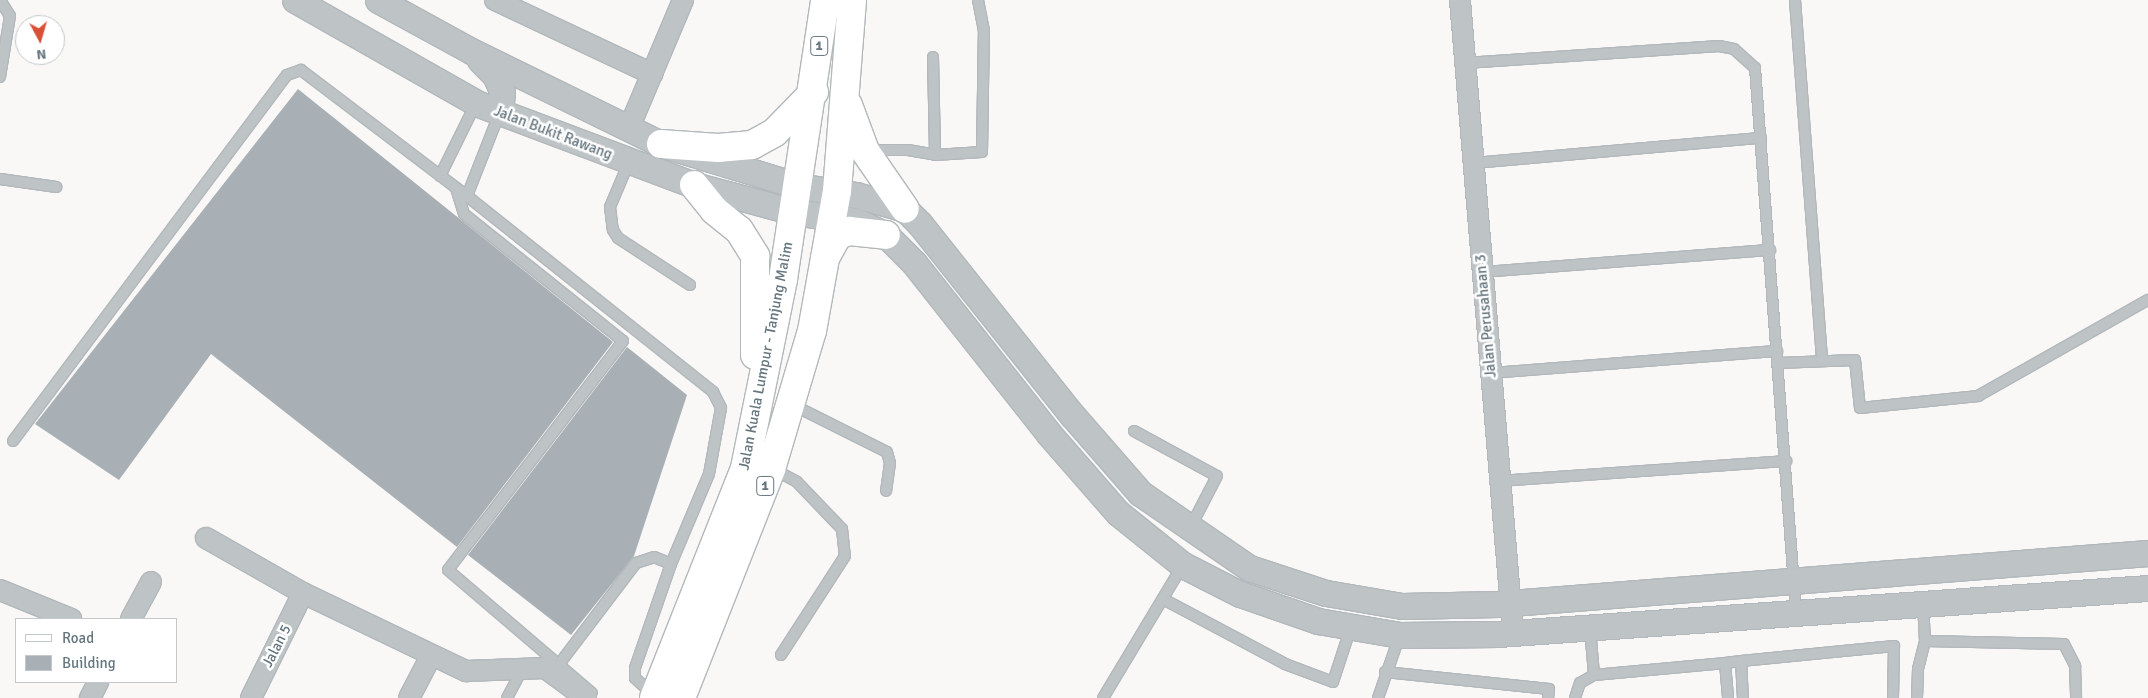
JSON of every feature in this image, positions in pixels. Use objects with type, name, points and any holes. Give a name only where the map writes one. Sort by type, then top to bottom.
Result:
[{"type":"main road","name":"Jalan Kuala Lumpur - Tanjung Malim","points":[[663,698],[744,468],[794,212],[814,92],[825,0]]},
{"type":"main road","name":"Jalan Kuala Lumpur - Tanjung Malim","points":[[663,698],[772,469],[793,405],[812,330],[836,191],[852,0]]},
{"type":"main road","points":[[845,89],[849,112],[865,150],[905,210]]},
{"type":"main road","points":[[661,144],[718,148],[752,145],[775,132],[791,112],[814,92]]},
{"type":"main road","points":[[694,185],[714,210],[739,230],[755,256],[756,338],[744,468]]},
{"type":"main road","points":[[822,266],[830,245],[838,235],[857,230],[886,235]]},
{"type":"street","name":"Jalan Bukit Rawang","points":[[295,0],[476,103],[694,185],[794,212],[830,219],[857,221],[886,235],[914,263],[1076,464],[1118,513],[1183,565],[1240,594],[1318,621],[1400,635],[1513,633],[2148,588]]},
{"type":"street","points":[[378,0],[471,51],[661,144],[798,186],[836,191],[905,210],[920,224],[1097,445],[1140,494],[1249,568],[1326,593],[1402,606],[1510,604],[2148,554]]},
{"type":"street","points":[[495,0],[652,74]]},
{"type":"street","points":[[629,128],[684,0]]},
{"type":"street","name":"Jalan Perusahaan 3","points":[[1460,0],[1513,633]]},
{"type":"street","points":[[471,51],[495,75],[502,91],[500,112]]},
{"type":"street","points":[[1076,464],[1097,445]]},
{"type":"street","points":[[206,538],[303,593],[431,656],[466,671],[545,668],[586,698]]},
{"type":"street","points":[[132,618],[151,582]]},
{"type":"street","points":[[0,590],[69,618]]},
{"type":"street","name":"Jalan 5","points":[[251,698],[303,593]]},
{"type":"street","points":[[409,698],[431,656]]},
{"type":"street","points":[[90,698],[98,683]]},
{"type":"lane","points":[[0,0],[10,16],[0,77]]},
{"type":"lane","points":[[865,150],[908,150],[935,155],[982,152],[984,30],[978,0]]},
{"type":"lane","points":[[1795,0],[1822,361]]},
{"type":"lane","points":[[1465,63],[1719,46],[1734,49],[1755,68],[1796,614]]},
{"type":"lane","points":[[933,57],[935,155]]},
{"type":"lane","points":[[13,441],[291,72],[306,72],[467,196],[713,392],[721,408],[709,474],[671,564],[635,668],[635,678],[663,698]]},
{"type":"lane","points":[[440,176],[476,103]]},
{"type":"lane","points":[[467,196],[500,112]]},
{"type":"lane","points":[[1473,163],[1761,138]]},
{"type":"lane","points":[[629,162],[610,207],[613,230],[618,238],[690,285]]},
{"type":"lane","points":[[0,178],[56,186]]},
{"type":"lane","points":[[456,188],[464,214],[623,341],[448,570],[560,663],[596,698]]},
{"type":"lane","points":[[1482,272],[1770,250]]},
{"type":"lane","points":[[1778,363],[1856,360],[1860,408],[1978,396],[2148,300]]},
{"type":"lane","points":[[1491,373],[1777,350]]},
{"type":"lane","points":[[793,405],[887,452],[890,463],[886,491]]},
{"type":"lane","points":[[1134,431],[1217,476],[1189,528]]},
{"type":"lane","points":[[1500,481],[1786,461]]},
{"type":"lane","points":[[772,469],[797,482],[842,529],[845,556],[782,655]]},
{"type":"lane","points":[[560,663],[636,563],[654,557],[671,564]]},
{"type":"lane","points":[[1103,698],[1183,565]]},
{"type":"lane","points":[[1163,599],[1285,664],[1333,682],[1351,627]]},
{"type":"lane","points":[[1917,698],[1918,669],[1925,641],[1923,604]]},
{"type":"lane","points":[[1590,628],[1594,676]]},
{"type":"lane","points":[[1378,698],[1385,672],[1400,635]]},
{"type":"lane","points":[[1925,641],[2064,644],[2075,666],[2076,698]]},
{"type":"lane","points":[[1575,698],[1580,683],[1594,676],[1894,646],[1892,698]]},
{"type":"lane","points":[[1740,661],[1743,698]]},
{"type":"lane","points":[[1725,663],[1728,698]]},
{"type":"lane","points":[[507,698],[522,670]]},
{"type":"lane","points":[[1385,672],[1549,689],[1548,698]]},
{"type":"building","points":[[298,89],[613,342],[457,547],[211,354],[119,480],[35,424]]},
{"type":"building","points":[[627,347],[687,395],[634,556],[571,635],[468,555]]}]
